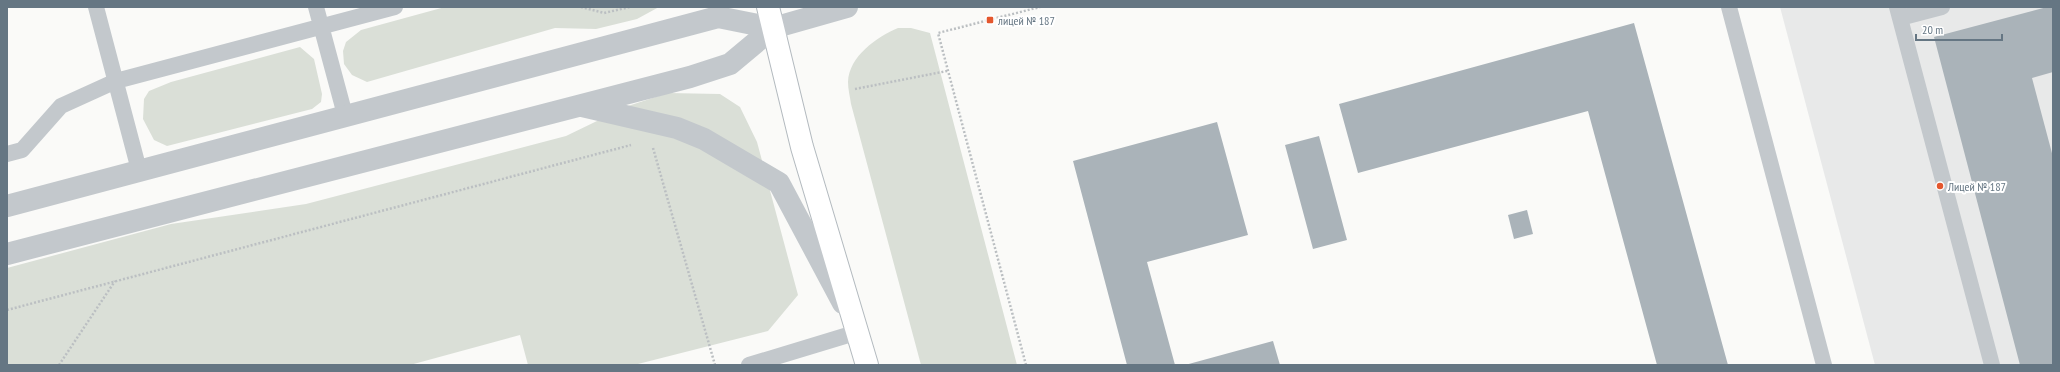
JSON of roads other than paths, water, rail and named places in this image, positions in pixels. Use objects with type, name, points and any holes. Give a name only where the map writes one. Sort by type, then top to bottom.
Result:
[{"type":"main road","points":[[768,7],[802,147],[867,365]]},
{"type":"street","points":[[7,254],[576,105],[690,77],[730,64],[773,28],[847,7]]},
{"type":"street","points":[[7,206],[718,17],[773,28]]},
{"type":"street","points":[[576,105],[677,128],[704,139],[779,184],[858,332]]},
{"type":"lane","points":[[96,7],[139,170]]},
{"type":"lane","points":[[316,7],[345,115]]},
{"type":"lane","points":[[7,154],[22,150],[61,106],[116,81],[395,7]]},
{"type":"lane","points":[[1729,7],[1824,365]]},
{"type":"lane","points":[[1942,7],[1898,13],[1992,365]]},
{"type":"lane","points":[[749,365],[858,332]]},
{"type":"place","name":"лицей № 187","points":[[990,20]]},
{"type":"place","name":"Лицей № 187","points":[[1940,186]]}]
